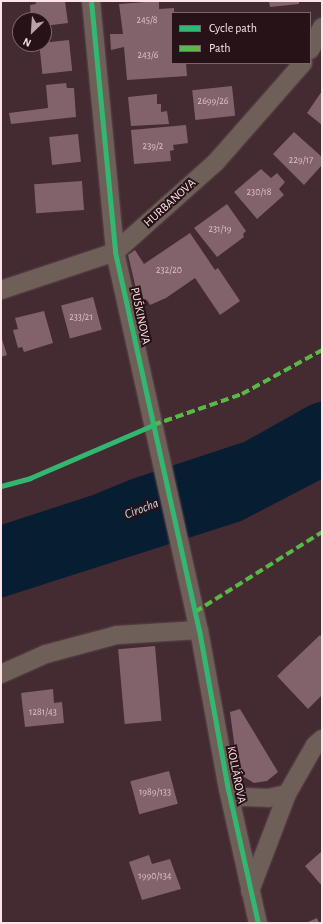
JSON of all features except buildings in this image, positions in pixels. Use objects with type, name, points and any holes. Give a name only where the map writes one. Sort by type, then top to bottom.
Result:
[{"type":"street","name":"PUŠKINOVA","points":[[91,1],[115,252],[199,630]]},
{"type":"street","points":[[311,48],[322,27]]},
{"type":"street","name":"HURBANOVA","points":[[1,290],[115,252],[216,162],[302,64]]},
{"type":"street","points":[[1,674],[46,654],[116,635],[199,630]]},
{"type":"street","name":"KOLLÁROVA","points":[[199,630],[228,789],[258,923]]},
{"type":"street","points":[[250,891],[287,794],[316,745],[322,739]]},
{"type":"street","points":[[228,789],[243,797],[268,798],[287,794]]},
{"type":"water","name":"Cirocha","points":[[322,401],[322,479],[241,521],[1,598],[1,525],[93,495],[132,479],[244,442],[310,405]]},
{"type":"marked path","points":[[153,425],[242,394],[322,350]]},
{"type":"marked path","points":[[195,612],[322,532]]},
{"type":"cycle path","points":[[91,1],[115,252],[199,630],[228,789],[258,923]]},
{"type":"cycle path","points":[[1,486],[30,478],[153,425]]}]
